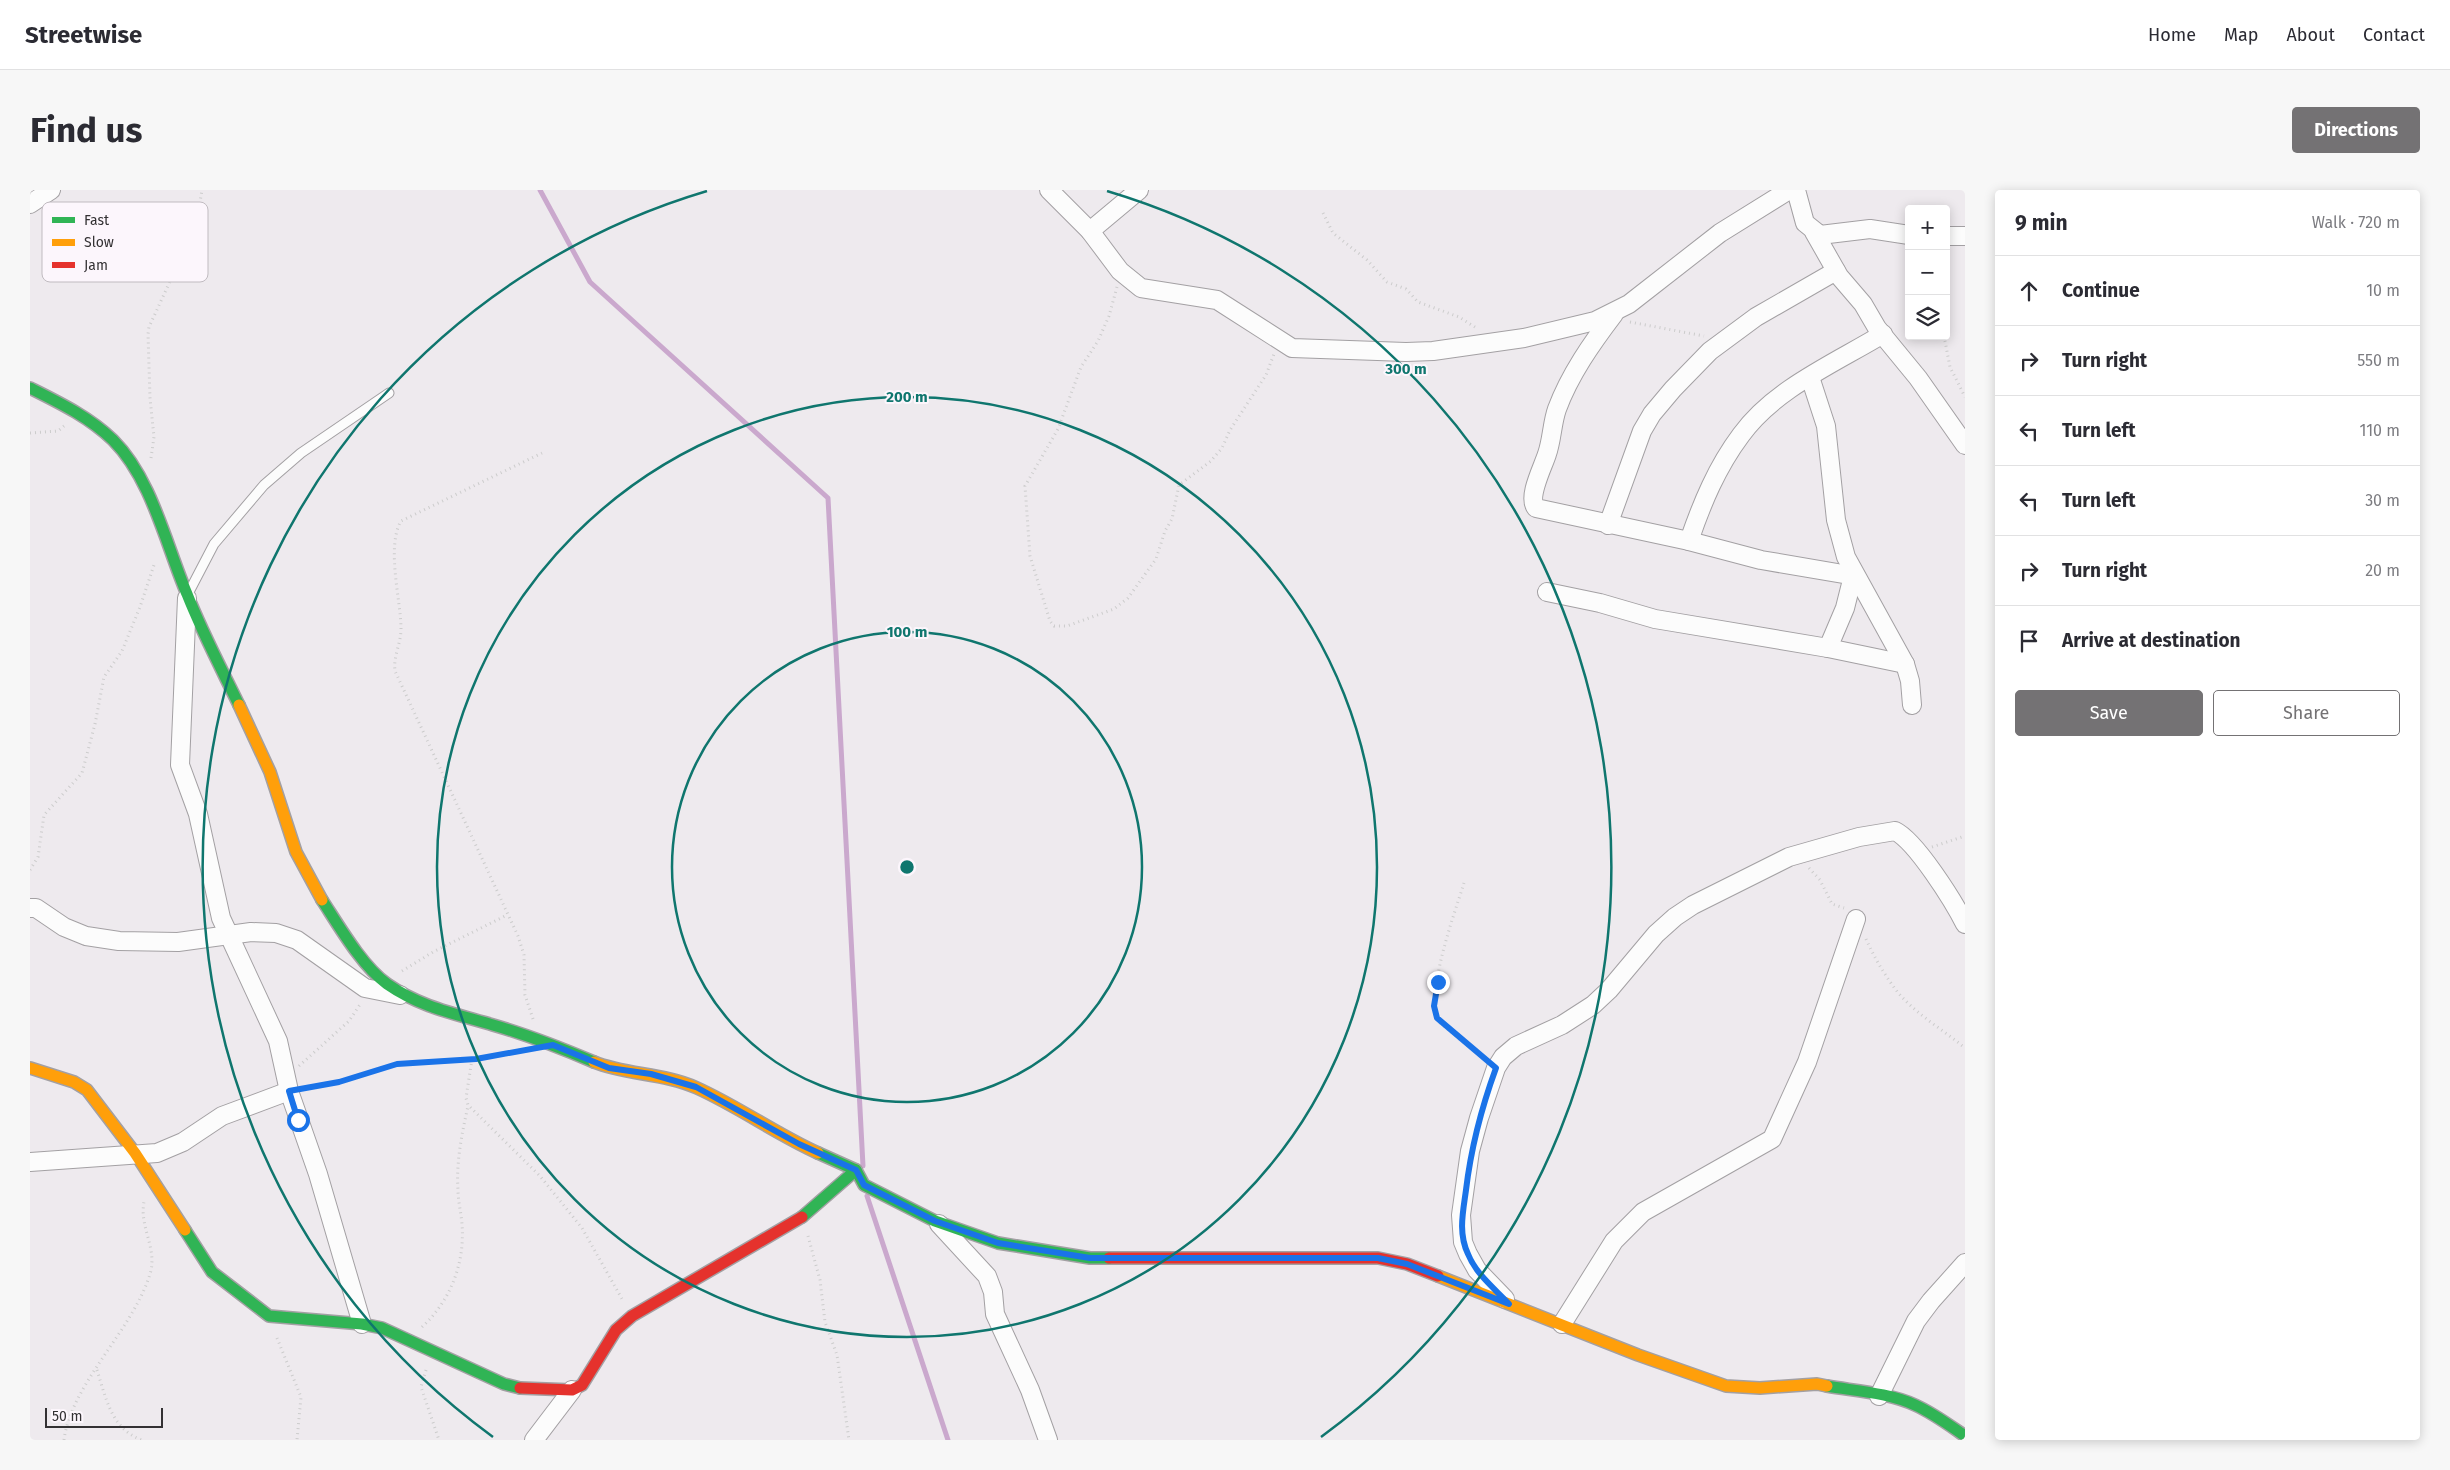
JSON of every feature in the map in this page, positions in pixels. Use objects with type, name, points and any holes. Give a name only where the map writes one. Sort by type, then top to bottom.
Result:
[{"type":"street","points":[[30,204],[51,190]]},
{"type":"street","points":[[1049,190],[1090,231],[1120,271],[1141,288],[1217,300],[1292,348],[1406,352],[1433,351],[1524,338],[1595,321],[1614,314],[1640,297],[1720,233],[1789,190]]},
{"type":"street","points":[[1090,231],[1139,190]]},
{"type":"street","points":[[1796,190],[1805,222],[1814,232],[1836,271],[1918,378],[1965,445]]},
{"type":"street","points":[[1814,232],[1828,235],[1870,229],[1905,234]]},
{"type":"street","points":[[1950,236],[1965,236]]},
{"type":"street","points":[[1608,524],[1632,456],[1642,431],[1652,414],[1710,351],[1728,337],[1756,317],[1836,271]]},
{"type":"street","points":[[1614,314],[1590,344],[1562,397],[1532,501],[1538,510],[1689,541],[1761,560],[1854,576]]},
{"type":"street","points":[[1689,541],[1703,500],[1741,434],[1780,396],[1883,334]]},
{"type":"street","points":[[1810,378],[1826,426],[1836,520],[1844,552],[1854,576],[1905,664],[1910,681],[1912,705]]},
{"type":"street","points":[[30,388],[80,413],[113,440],[127,456],[149,496],[187,595],[270,772],[296,852],[318,895],[355,950],[386,984],[410,997],[452,1015],[562,1048],[609,1068],[651,1074],[696,1087],[782,1135],[856,1170],[864,1185],[935,1221],[998,1243],[1090,1258],[1378,1258],[1407,1264],[1638,1355],[1726,1386],[1760,1388],[1818,1384],[1879,1396],[1914,1404],[1965,1436]]},
{"type":"street","points":[[1828,648],[1845,608],[1854,576]]},
{"type":"street","points":[[1547,592],[1600,603],[1655,619],[1828,648],[1905,664]]},
{"type":"street","points":[[187,595],[180,765],[198,814],[221,918],[278,1040],[287,1085],[318,1174],[362,1324]]},
{"type":"street","points":[[1509,1304],[1477,1270],[1468,1254],[1464,1242],[1461,1215],[1470,1151],[1479,1118],[1496,1068],[1503,1057],[1516,1046],[1562,1025],[1593,1005],[1656,934],[1675,917],[1763,868],[1796,855],[1832,847],[1859,837],[1895,831],[1904,837],[1941,884],[1965,924]]},
{"type":"street","points":[[30,908],[36,908],[64,927],[86,936],[119,942],[178,942],[251,932],[276,933],[297,940],[369,990],[410,997]]},
{"type":"street","points":[[1562,1324],[1614,1241],[1643,1212],[1772,1139],[1807,1062],[1856,920]]},
{"type":"street","points":[[30,1068],[81,1085],[136,1153],[212,1272],[230,1289],[269,1316],[362,1324],[382,1328],[504,1384],[526,1388],[572,1390]]},
{"type":"street","points":[[30,1162],[157,1153],[183,1142],[222,1116],[287,1085]]},
{"type":"street","points":[[534,1440],[572,1390],[582,1385],[588,1378],[616,1330],[632,1316],[803,1216],[856,1170]]},
{"type":"street","points":[[935,1221],[987,1276],[993,1292],[995,1314],[1030,1390],[1048,1440]]},
{"type":"street","points":[[1879,1396],[1916,1321],[1930,1301],[1965,1263]]},
{"type":"lane","points":[[187,595],[214,544],[264,486],[301,453],[389,393]]},
{"type":"path","points":[[1323,213],[1333,233],[1367,260],[1387,282],[1406,289],[1418,302],[1459,317],[1497,342]]},
{"type":"path","points":[[1120,271],[1116,296],[1098,341],[1081,367],[1058,429],[1025,486],[1030,556],[1049,617],[1054,626],[1067,626],[1114,609],[1138,586],[1156,559],[1162,545],[1165,531],[1172,519],[1179,485],[1210,461],[1222,448],[1230,430],[1266,375],[1271,364],[1277,339]]},
{"type":"path","points":[[149,466],[154,437],[150,398],[149,326],[170,282]]},
{"type":"path","points":[[1614,314],[1636,324],[1683,333],[1728,337]]},
{"type":"path","points":[[1945,340],[1950,367],[1965,397]]},
{"type":"path","points":[[30,433],[58,431],[80,413]]},
{"type":"path","points":[[536,1039],[531,1008],[525,994],[524,955],[395,670],[394,660],[401,629],[395,583],[396,532],[405,519],[542,453]]},
{"type":"path","points":[[30,870],[38,857],[44,814],[82,773],[96,724],[104,677],[122,651],[140,607],[156,559]]},
{"type":"path","points":[[1918,853],[1965,836]]},
{"type":"path","points":[[1796,855],[1820,880],[1832,904],[1848,910],[1856,920],[1876,960],[1896,991],[1965,1048]]},
{"type":"path","points":[[1464,884],[1448,935],[1438,982],[1435,1015],[1440,1023],[1496,1068]]},
{"type":"path","points":[[375,972],[396,974],[440,948],[507,915]]},
{"type":"path","points":[[287,1085],[349,1020],[369,990]]},
{"type":"path","points":[[287,1085],[339,1082],[397,1064],[472,1059],[515,1052]]},
{"type":"path","points":[[408,1340],[438,1312],[459,1271],[463,1226],[458,1189],[462,1134],[468,1106],[466,1098],[472,1059]]},
{"type":"path","points":[[468,1106],[540,1176],[582,1228],[632,1316]]},
{"type":"path","points":[[64,1440],[78,1397],[136,1307],[151,1272],[152,1251],[142,1220],[150,1177]]},
{"type":"path","points":[[803,1216],[820,1280],[825,1322],[837,1355],[849,1440]]},
{"type":"path","points":[[269,1316],[301,1397],[298,1440]]},
{"type":"path","points":[[439,1440],[421,1387],[426,1370],[441,1354]]},
{"type":"path","points":[[96,1370],[115,1422],[131,1436],[142,1440]]},
{"type":"waterway","points":[[540,190],[590,282],[828,498],[863,1166]]},
{"type":"waterway","points":[[867,1196],[948,1440]]},
{"type":"traffic: fast","points":[[30,388],[94,424],[113,440],[127,456],[157,513],[193,608],[239,705]]},
{"type":"traffic: fast","points":[[322,900],[369,967],[387,984],[400,992],[438,1009],[519,1033],[594,1062]]},
{"type":"traffic: fast","points":[[818,1153],[856,1170],[864,1185],[935,1221],[998,1243],[1090,1258],[1109,1258]]},
{"type":"traffic: fast","points":[[802,1217],[856,1170]]},
{"type":"traffic: fast","points":[[185,1230],[212,1272],[269,1316],[362,1324],[382,1328],[504,1384],[520,1388]]},
{"type":"traffic: fast","points":[[1827,1386],[1872,1393],[1905,1401],[1941,1419],[1965,1436]]},
{"type":"traffic: slow","points":[[239,705],[270,772],[296,852],[322,900]]},
{"type":"traffic: slow","points":[[594,1062],[671,1079],[697,1088],[818,1153]]},
{"type":"traffic: slow","points":[[30,1068],[74,1082],[87,1090],[135,1153],[185,1230]]},
{"type":"traffic: slow","points":[[1438,1276],[1638,1355],[1726,1386],[1760,1388],[1817,1384],[1827,1386]]},
{"type":"traffic: jam","points":[[520,1388],[572,1390],[582,1385],[616,1330],[632,1316],[802,1217]]},
{"type":"traffic: jam","points":[[1109,1258],[1378,1258],[1407,1264],[1438,1276]]},
{"type":"route","points":[[298,1120],[289,1091],[339,1082],[397,1064],[476,1059],[553,1045],[609,1068],[651,1074],[696,1087],[799,1144],[856,1170],[864,1185],[935,1221],[998,1243],[1036,1251],[1090,1258],[1378,1258],[1407,1264],[1509,1304],[1477,1270],[1468,1254],[1464,1242],[1461,1215],[1470,1151],[1496,1068],[1440,1023],[1435,1015],[1434,1006],[1438,982]]}]
